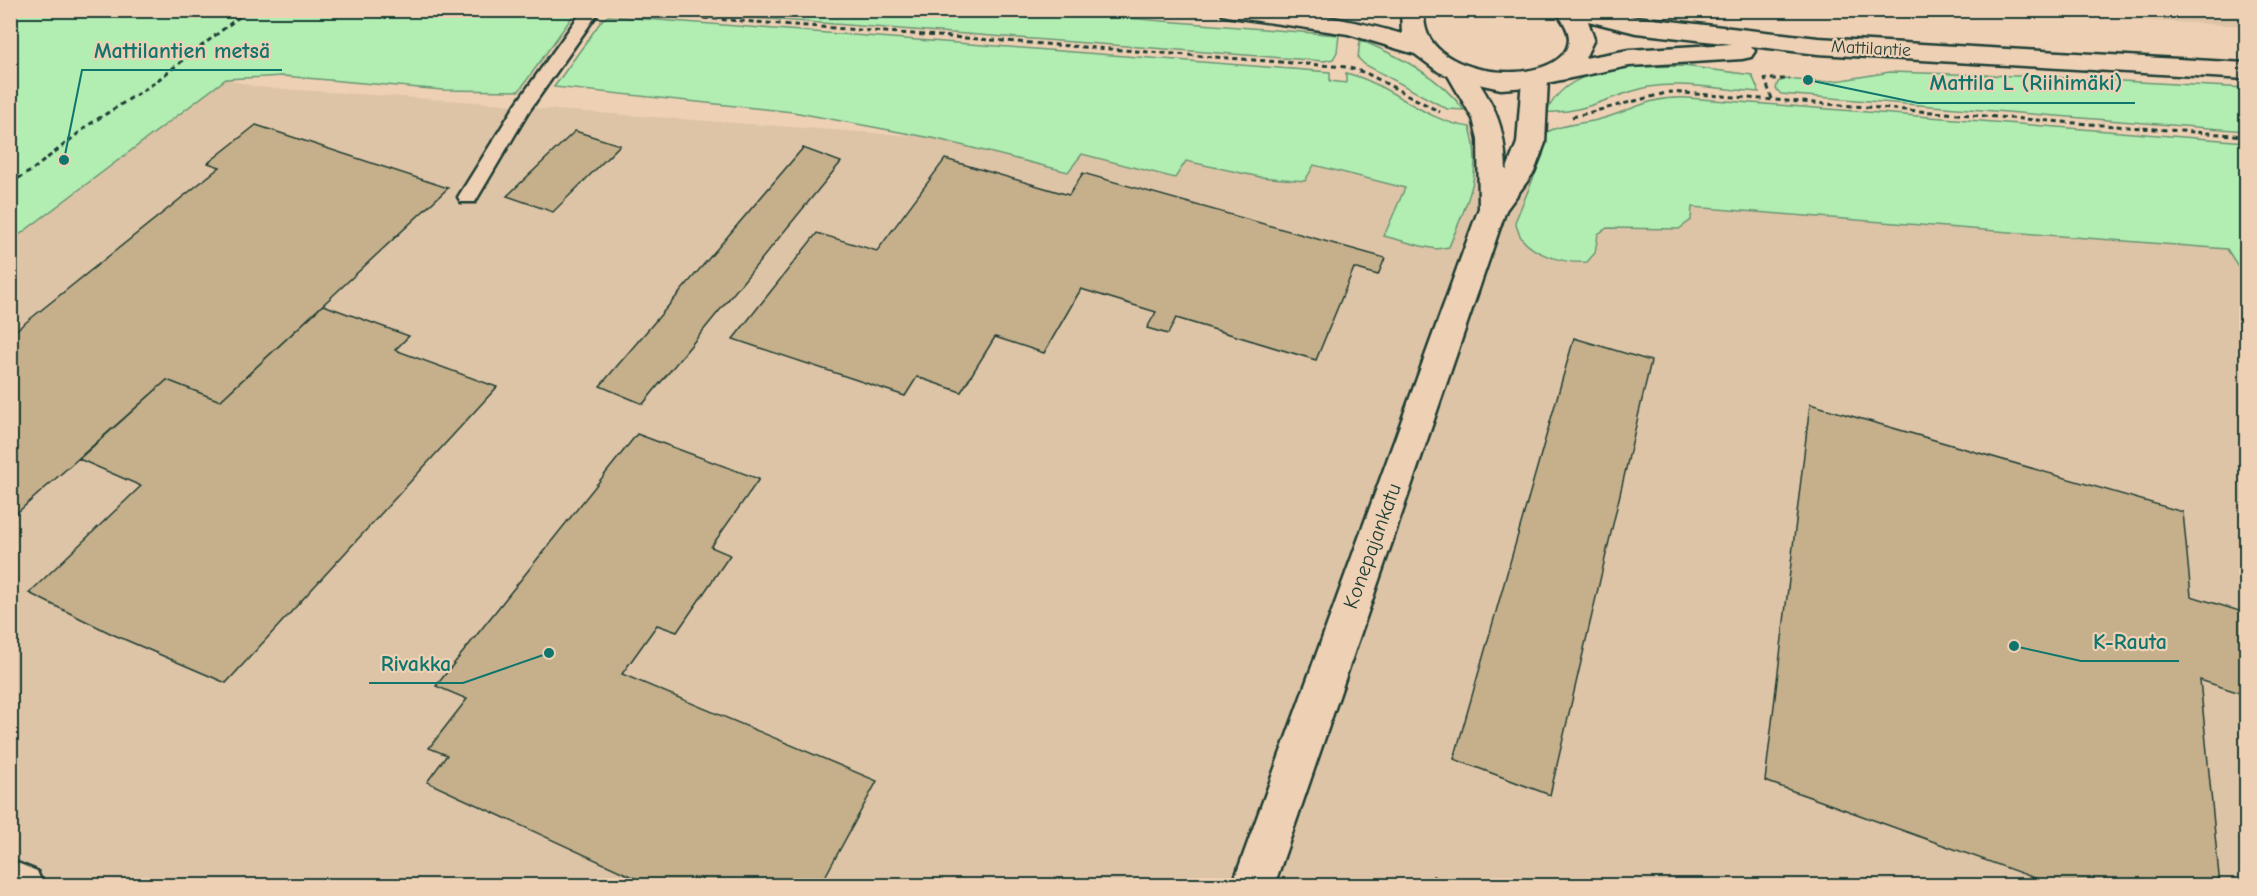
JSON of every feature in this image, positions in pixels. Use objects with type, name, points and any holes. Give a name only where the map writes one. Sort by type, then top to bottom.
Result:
[{"type":"street","points":[[1232,10],[1352,27],[1422,48]]},
{"type":"street","points":[[1413,10],[1410,20],[1413,35],[1422,48],[1438,61],[1459,72]]},
{"type":"street","points":[[1546,75],[1572,61],[1580,47],[1580,32],[1574,17],[1567,10]]},
{"type":"street","name":"Mattilantie","points":[[1580,10],[1636,25],[1818,46],[2247,71]]},
{"type":"street","name":"Mattilantie","points":[[1459,72],[1484,79],[1510,81],[1629,58],[1818,46]]},
{"type":"street","name":"Konepajankatu","points":[[1459,72],[1486,119],[1492,139],[1493,208]]},
{"type":"street","name":"Konepajankatu","points":[[1253,885],[1493,208],[1520,172],[1531,143],[1546,75]]},
{"type":"street","points":[[10,879],[22,885]]},
{"type":"lane","points":[[468,197],[522,108],[592,10]]},
{"type":"path","points":[[10,183],[31,171],[90,124],[150,86],[248,10]]},
{"type":"path","points":[[1772,99],[1765,79],[1797,79]]},
{"type":"shaded area","points":[[1970,11],[2246,11],[2246,26]]},
{"type":"shaded area","points":[[226,79],[256,87],[505,104],[544,109],[2246,233],[2246,885],[11,886],[11,241]]},
{"type":"green space","points":[[542,10],[575,13],[519,91],[443,90],[283,76],[226,79],[11,241],[11,11]]},
{"type":"green space","points":[[1026,10],[1339,35],[1337,52],[1333,59],[1324,61],[662,11]]},
{"type":"green space","points":[[608,16],[1330,72],[1330,81],[1346,83],[1346,73],[1378,85],[1437,118],[1470,127],[1474,144],[1474,175],[1467,203],[1449,247],[1436,249],[1384,236],[1405,188],[1314,165],[1305,181],[1260,177],[1186,161],[1175,178],[1082,154],[1068,172],[937,139],[793,112],[554,87],[602,20]]},
{"type":"green space","points":[[1360,40],[1417,68],[1443,87],[1464,110],[1447,109],[1364,64],[1358,58]]},
{"type":"green space","points":[[1684,66],[1752,75],[1759,92],[1690,85],[1662,85],[1636,90],[1574,110],[1547,112],[1557,96],[1571,84],[1588,76],[1627,68]]},
{"type":"green space","points":[[1890,72],[2050,77],[2246,88],[2246,131],[1781,94],[1776,89],[1778,82],[1786,79],[1819,82]]},
{"type":"green space","points":[[1688,98],[2246,142],[2246,275],[2227,249],[1692,207],[1691,220],[1679,229],[1607,228],[1598,234],[1595,253],[1587,262],[1571,262],[1552,258],[1535,250],[1522,239],[1515,222],[1543,155],[1547,132],[1597,120],[1662,99]]},
{"type":"building","points":[[256,125],[448,188],[220,401],[167,380],[10,519],[10,335],[220,167],[208,163]]},
{"type":"building","points":[[575,131],[620,145],[553,212],[507,196]]},
{"type":"building","points":[[803,148],[841,162],[643,404],[600,386]]},
{"type":"building","points":[[945,159],[1069,195],[1083,173],[1385,258],[1378,275],[1354,268],[1316,360],[1176,318],[1168,334],[1147,328],[1156,312],[1081,289],[1044,353],[995,337],[961,392],[917,377],[905,396],[733,339],[817,233],[877,251]]},
{"type":"building","points":[[323,305],[409,336],[395,350],[497,387],[226,683],[112,634],[29,593],[141,486],[79,459],[167,380],[220,401]]},
{"type":"building","points":[[1574,338],[1651,361],[1550,795],[1454,759]]},
{"type":"building","points":[[1810,404],[2183,512],[2191,596],[2246,613],[2246,695],[2200,680],[2220,886],[2057,886],[1765,781]]},
{"type":"building","points":[[637,434],[759,479],[711,547],[730,555],[677,632],[657,625],[622,674],[877,781],[820,886],[652,886],[427,782],[447,755],[429,748],[467,699],[436,686]]},
{"type":"building","points":[[1433,876],[1456,886],[1431,886]]},
{"type":"place","name":"Mattila L (Riihimäki)","points":[[1808,80]]},
{"type":"place","name":"Mattilantien metsä","points":[[64,160]]},
{"type":"place","name":"K-Rauta","points":[[2014,646]]},
{"type":"place","name":"Rivakka","points":[[549,653]]}]
